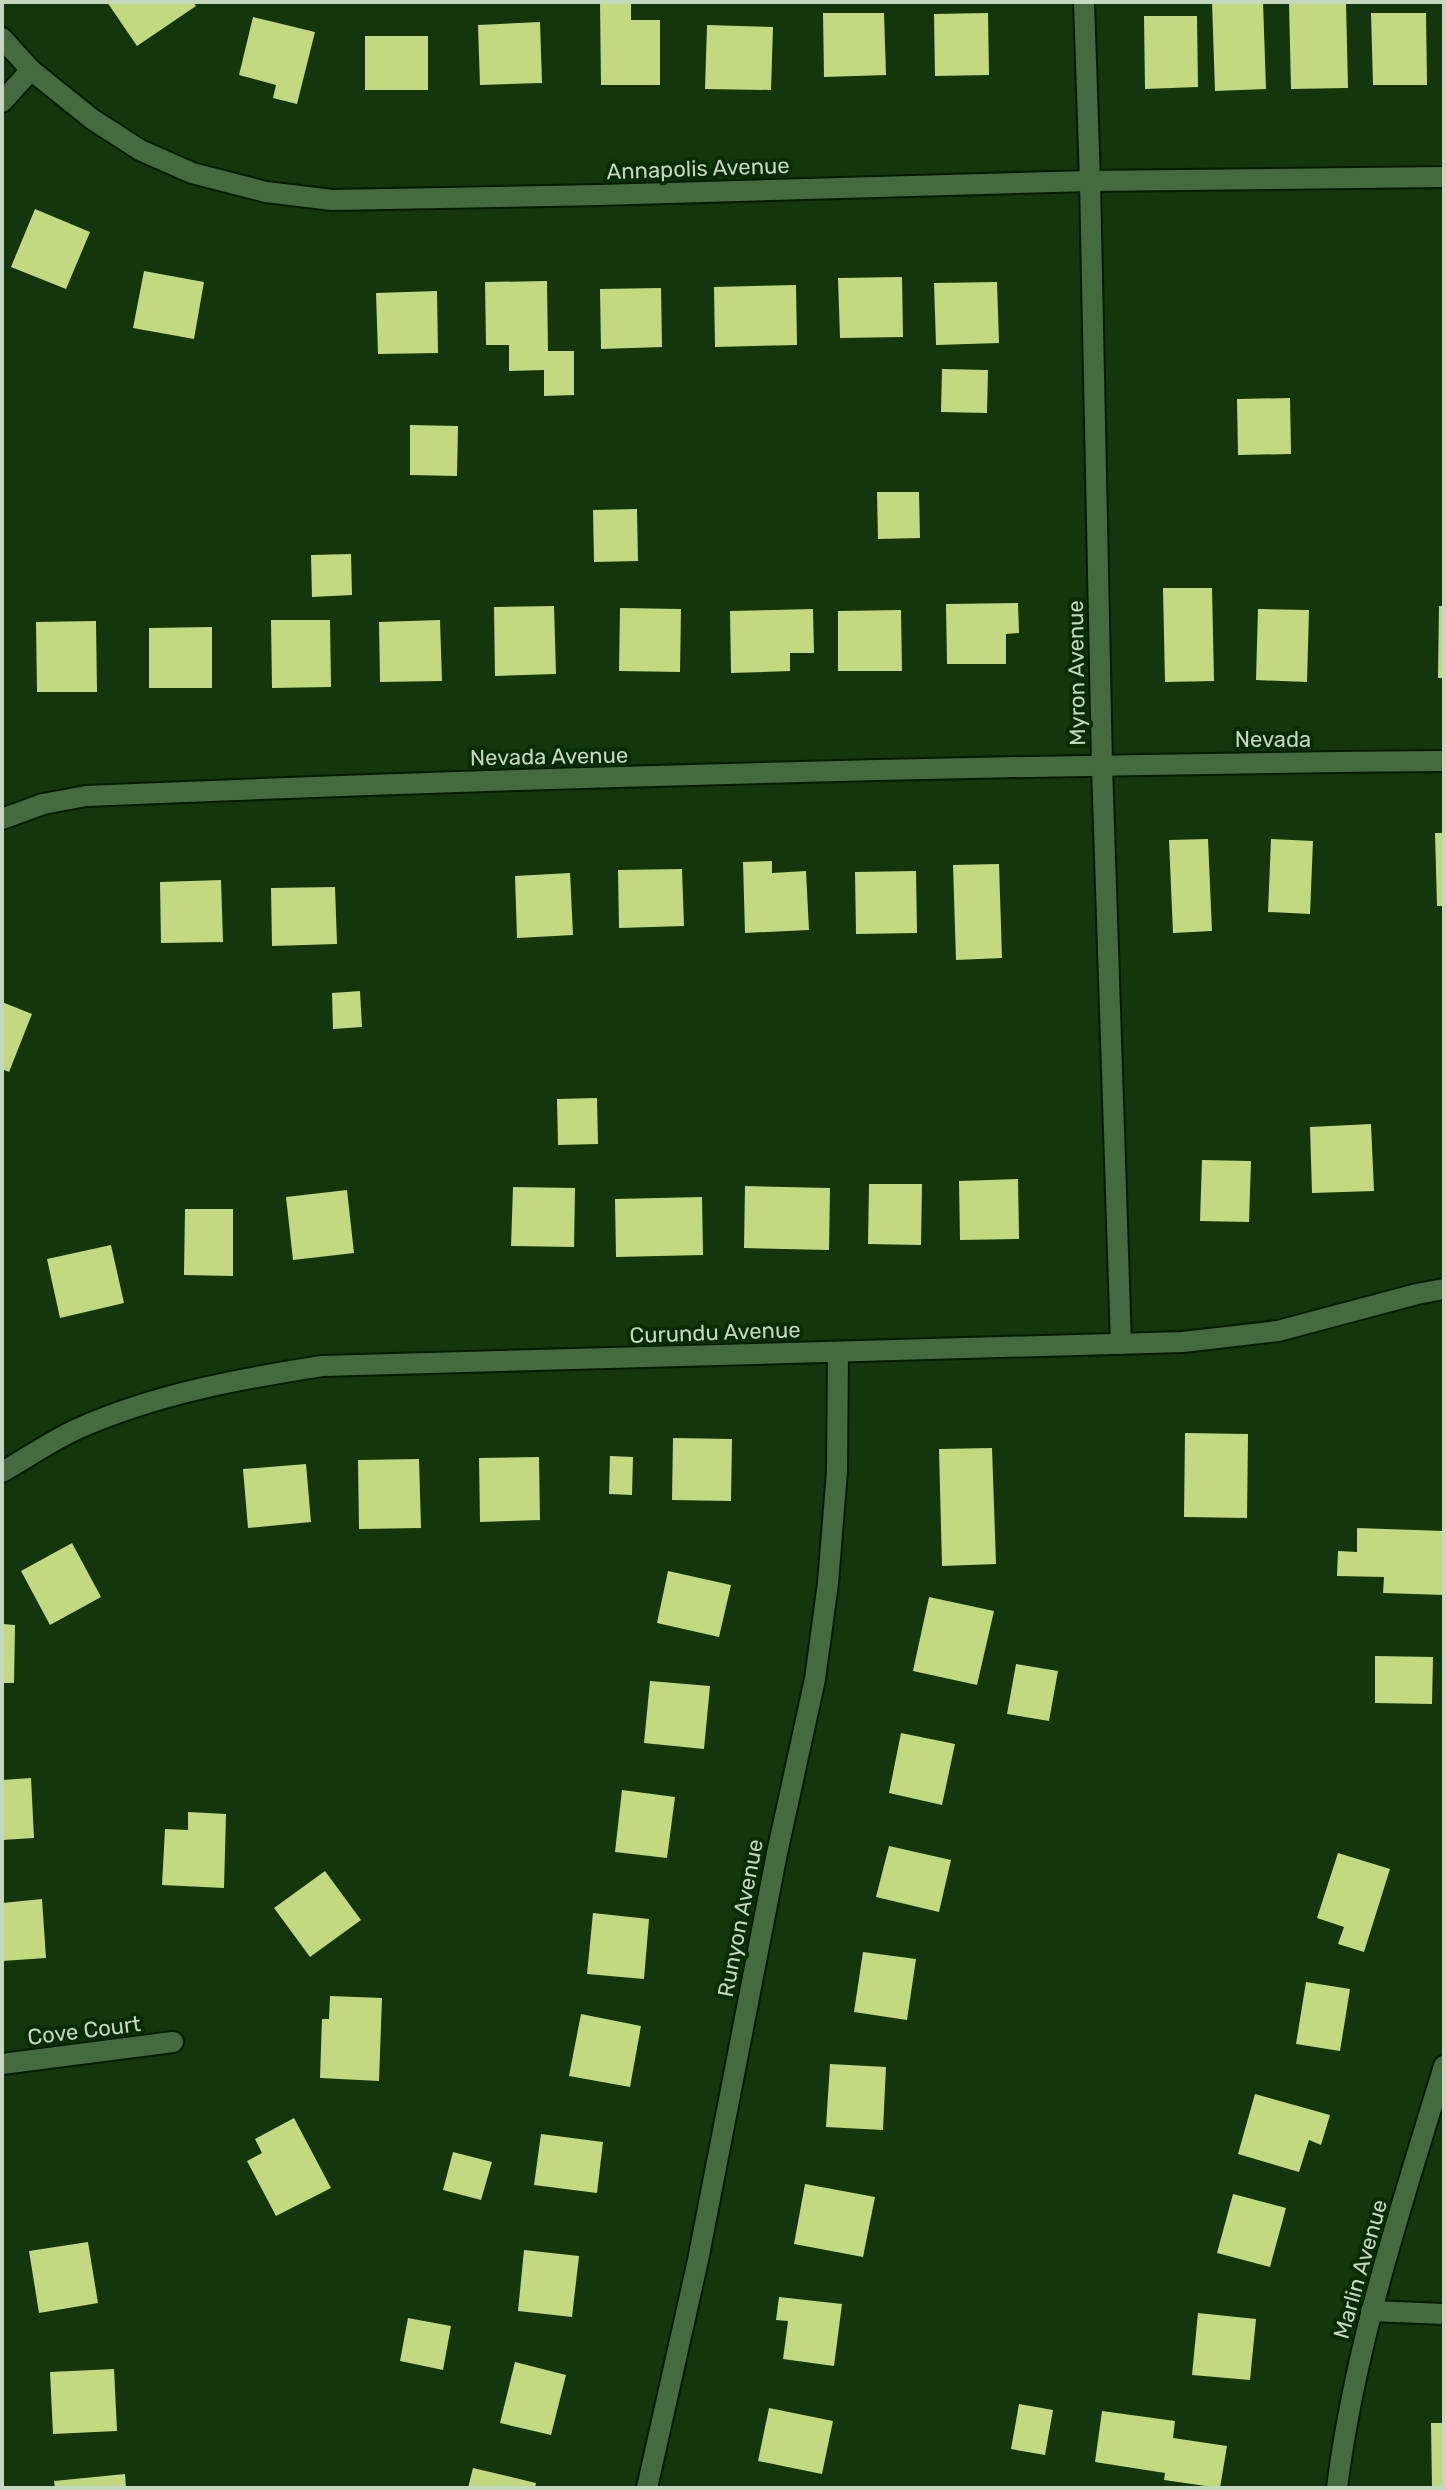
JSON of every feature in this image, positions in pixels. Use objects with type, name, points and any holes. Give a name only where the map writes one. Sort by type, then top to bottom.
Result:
[{"type":"street","name":"Myron Avenue","points":[[1084,2],[1102,766],[1121,1344]]},
{"type":"street","name":"Annapolis Avenue","points":[[2,38],[31,70],[92,119],[140,150],[192,173],[266,192],[332,200],[1090,181],[1444,177]]},
{"type":"street","points":[[2,102],[31,70]]},
{"type":"street","name":"Nevada","points":[[1102,766],[1444,761]]},
{"type":"street","name":"Nevada Avenue","points":[[2,819],[43,804],[86,796],[352,785],[1102,766]]},
{"type":"street","name":"Curundu Avenue","points":[[2,1472],[75,1430],[140,1405],[238,1379],[308,1368],[1183,1342],[1278,1331],[1444,1289]]},
{"type":"street","name":"Runyon Avenue","points":[[647,2488],[698,2260],[774,1868],[815,1679],[828,1583],[836,1485],[838,1352]]},
{"type":"street","name":"Cove Court","points":[[2,2064],[173,2042]]},
{"type":"street","name":"Marlin Avenue","points":[[1337,2488],[1355,2376],[1371,2311],[1444,2066]]},
{"type":"street","points":[[1371,2311],[1444,2314]]},
{"type":"building","points":[[107,2],[193,2],[196,6],[137,46]]},
{"type":"building","points":[[600,2],[631,2],[631,20],[660,20],[660,85],[601,85]]},
{"type":"building","points":[[1212,2],[1263,2],[1266,89],[1215,91]]},
{"type":"building","points":[[1289,2],[1346,2],[1348,88],[1291,89]]},
{"type":"building","points":[[823,13],[884,13],[886,75],[824,77]]},
{"type":"building","points":[[988,13],[989,75],[935,76],[934,14]]},
{"type":"building","points":[[1371,13],[1426,13],[1427,85],[1373,85]]},
{"type":"building","points":[[1144,16],[1197,16],[1198,87],[1145,89]]},
{"type":"building","points":[[253,17],[315,32],[297,104],[273,98],[276,85],[239,75]]},
{"type":"building","points":[[540,22],[542,83],[480,85],[478,25]]},
{"type":"building","points":[[707,25],[773,27],[771,90],[705,89]]},
{"type":"building","points":[[365,36],[428,36],[428,90],[365,90]]},
{"type":"building","points":[[35,209],[90,232],[66,289],[11,267]]},
{"type":"building","points":[[144,271],[204,282],[194,339],[133,328]]},
{"type":"building","points":[[902,277],[903,337],[840,338],[838,278]]},
{"type":"building","points":[[547,281],[548,351],[574,351],[574,395],[544,396],[544,370],[509,371],[509,345],[486,345],[485,282]]},
{"type":"building","points":[[997,282],[999,343],[936,345],[934,283]]},
{"type":"building","points":[[796,285],[797,345],[715,347],[714,287]]},
{"type":"building","points":[[661,288],[662,347],[601,349],[600,289]]},
{"type":"building","points":[[437,291],[438,353],[378,354],[376,293]]},
{"type":"building","points":[[942,369],[988,370],[987,413],[941,412]]},
{"type":"building","points":[[1290,398],[1291,454],[1238,455],[1237,399]]},
{"type":"building","points":[[410,425],[458,426],[457,476],[410,475]]},
{"type":"building","points":[[877,492],[919,492],[920,538],[878,539]]},
{"type":"building","points":[[637,509],[638,561],[594,562],[593,510]]},
{"type":"building","points":[[351,554],[352,595],[312,597],[311,555]]},
{"type":"building","points":[[1163,588],[1212,588],[1214,681],[1165,682]]},
{"type":"building","points":[[1018,603],[1019,633],[1006,634],[1006,664],[947,664],[946,604]]},
{"type":"building","points":[[554,606],[556,674],[495,676],[494,607]]},
{"type":"building","points":[[1439,606],[1444,606],[1444,678],[1438,678]]},
{"type":"building","points":[[620,608],[681,609],[680,672],[619,671]]},
{"type":"building","points":[[813,609],[814,653],[790,653],[790,671],[731,673],[730,611]]},
{"type":"building","points":[[1258,609],[1309,610],[1307,682],[1256,680]]},
{"type":"building","points":[[901,610],[902,671],[838,671],[838,611]]},
{"type":"building","points":[[271,620],[330,620],[331,687],[272,688]]},
{"type":"building","points":[[440,620],[442,681],[380,682],[379,622]]},
{"type":"building","points":[[96,621],[97,692],[37,692],[36,622]]},
{"type":"building","points":[[212,627],[212,688],[149,688],[149,628]]},
{"type":"building","points":[[1435,833],[1444,833],[1444,906],[1437,906]]},
{"type":"building","points":[[1208,839],[1212,931],[1173,933],[1169,840]]},
{"type":"building","points":[[1271,839],[1313,841],[1310,914],[1268,912]]},
{"type":"building","points":[[772,861],[772,873],[806,871],[809,930],[745,933],[743,862]]},
{"type":"building","points":[[999,864],[1002,958],[956,960],[953,865]]},
{"type":"building","points":[[682,869],[684,926],[619,928],[618,870]]},
{"type":"building","points":[[916,871],[917,933],[856,934],[855,872]]},
{"type":"building","points":[[570,873],[573,935],[517,938],[515,876]]},
{"type":"building","points":[[221,880],[223,942],[161,943],[160,882]]},
{"type":"building","points":[[335,887],[337,944],[272,946],[271,888]]},
{"type":"building","points":[[360,991],[362,1027],[333,1029],[332,993]]},
{"type":"building","points":[[2,1002],[32,1014],[9,1072],[2,1069]]},
{"type":"building","points":[[597,1098],[598,1144],[558,1145],[557,1099]]},
{"type":"building","points":[[1371,1124],[1374,1191],[1312,1193],[1310,1127]]},
{"type":"building","points":[[1202,1160],[1251,1161],[1249,1222],[1200,1221]]},
{"type":"building","points":[[1018,1179],[1019,1239],[960,1240],[959,1181]]},
{"type":"building","points":[[869,1184],[922,1184],[921,1245],[868,1244]]},
{"type":"building","points":[[745,1186],[830,1188],[829,1250],[744,1248]]},
{"type":"building","points":[[513,1187],[575,1188],[574,1247],[511,1246]]},
{"type":"building","points":[[347,1190],[354,1253],[293,1260],[286,1197]]},
{"type":"building","points":[[702,1197],[703,1255],[616,1257],[615,1199]]},
{"type":"building","points":[[185,1209],[233,1209],[233,1276],[184,1275]]},
{"type":"building","points":[[111,1245],[124,1303],[60,1318],[47,1259]]},
{"type":"building","points":[[1185,1433],[1248,1434],[1247,1518],[1184,1517]]},
{"type":"building","points":[[673,1438],[732,1439],[731,1501],[672,1500]]},
{"type":"building","points":[[992,1448],[996,1564],[942,1566],[939,1449]]},
{"type":"building","points":[[610,1456],[633,1457],[632,1495],[609,1494]]},
{"type":"building","points":[[539,1457],[540,1520],[480,1522],[479,1458]]},
{"type":"building","points":[[419,1459],[421,1528],[359,1529],[358,1460]]},
{"type":"building","points":[[306,1464],[311,1522],[248,1528],[243,1469]]},
{"type":"building","points":[[1357,1528],[1444,1531],[1444,1595],[1383,1593],[1384,1577],[1337,1576],[1338,1551],[1357,1552]]},
{"type":"building","points":[[72,1543],[101,1597],[50,1625],[21,1571]]},
{"type":"building","points":[[668,1571],[731,1585],[719,1637],[657,1623]]},
{"type":"building","points":[[929,1597],[994,1611],[977,1685],[913,1671]]},
{"type":"building","points":[[2,1624],[15,1625],[14,1683],[2,1683]]},
{"type":"building","points":[[1375,1656],[1433,1657],[1432,1704],[1375,1703]]},
{"type":"building","points":[[1016,1664],[1058,1671],[1049,1721],[1007,1714]]},
{"type":"building","points":[[650,1681],[710,1686],[704,1749],[644,1743]]},
{"type":"building","points":[[901,1733],[955,1744],[942,1805],[889,1793]]},
{"type":"building","points":[[31,1778],[34,1838],[2,1840],[2,1780]]},
{"type":"building","points":[[622,1790],[675,1797],[667,1858],[615,1852]]},
{"type":"building","points":[[188,1812],[226,1814],[224,1888],[162,1885],[165,1829],[188,1830]]},
{"type":"building","points":[[889,1846],[951,1860],[939,1912],[876,1897]]},
{"type":"building","points":[[1338,1853],[1390,1869],[1364,1952],[1338,1944],[1344,1927],[1317,1918]]},
{"type":"building","points":[[325,1871],[361,1920],[310,1957],[274,1908]]},
{"type":"building","points":[[42,1899],[46,1958],[2,1961],[2,1903]]},
{"type":"building","points":[[593,1913],[649,1919],[644,1979],[587,1974]]},
{"type":"building","points":[[863,1952],[916,1959],[907,2020],[854,2012]]},
{"type":"building","points":[[1306,1982],[1350,1989],[1340,2051],[1296,2044]]},
{"type":"building","points":[[330,1996],[382,1998],[379,2081],[320,2078],[322,2019],[329,2019]]},
{"type":"building","points":[[581,2014],[641,2026],[630,2087],[569,2076]]},
{"type":"building","points":[[830,2064],[886,2067],[883,2130],[826,2127]]},
{"type":"building","points":[[1255,2094],[1330,2115],[1321,2145],[1309,2140],[1299,2172],[1238,2154]]},
{"type":"building","points":[[294,2118],[331,2188],[276,2216],[247,2161],[262,2153],[255,2139]]},
{"type":"building","points":[[541,2134],[603,2142],[597,2193],[534,2185]]},
{"type":"building","points":[[453,2152],[492,2162],[481,2200],[443,2190]]},
{"type":"building","points":[[805,2184],[875,2197],[863,2257],[794,2244]]},
{"type":"building","points":[[1233,2194],[1286,2208],[1270,2267],[1217,2253]]},
{"type":"building","points":[[88,2242],[98,2303],[39,2313],[29,2251]]},
{"type":"building","points":[[524,2250],[579,2256],[572,2317],[518,2311]]},
{"type":"building","points":[[779,2297],[842,2304],[834,2366],[783,2359],[788,2321],[776,2320]]},
{"type":"building","points":[[1198,2313],[1256,2319],[1250,2380],[1192,2375]]},
{"type":"building","points":[[408,2318],[451,2326],[443,2370],[400,2361]]},
{"type":"building","points":[[515,2362],[566,2375],[551,2435],[500,2423]]},
{"type":"building","points":[[114,2369],[117,2431],[53,2434],[50,2372]]},
{"type":"building","points":[[1019,2404],[1053,2410],[1045,2455],[1011,2449]]},
{"type":"building","points":[[769,2408],[833,2421],[822,2474],[758,2461]]},
{"type":"building","points":[[1102,2411],[1175,2421],[1173,2438],[1227,2446],[1220,2488],[1164,2480],[1165,2473],[1095,2462]]},
{"type":"building","points":[[1431,2423],[1444,2423],[1444,2488],[1432,2488]]},
{"type":"building","points":[[473,2468],[536,2483],[535,2488],[468,2488]]},
{"type":"building","points":[[125,2474],[126,2488],[55,2488],[54,2481]]}]
